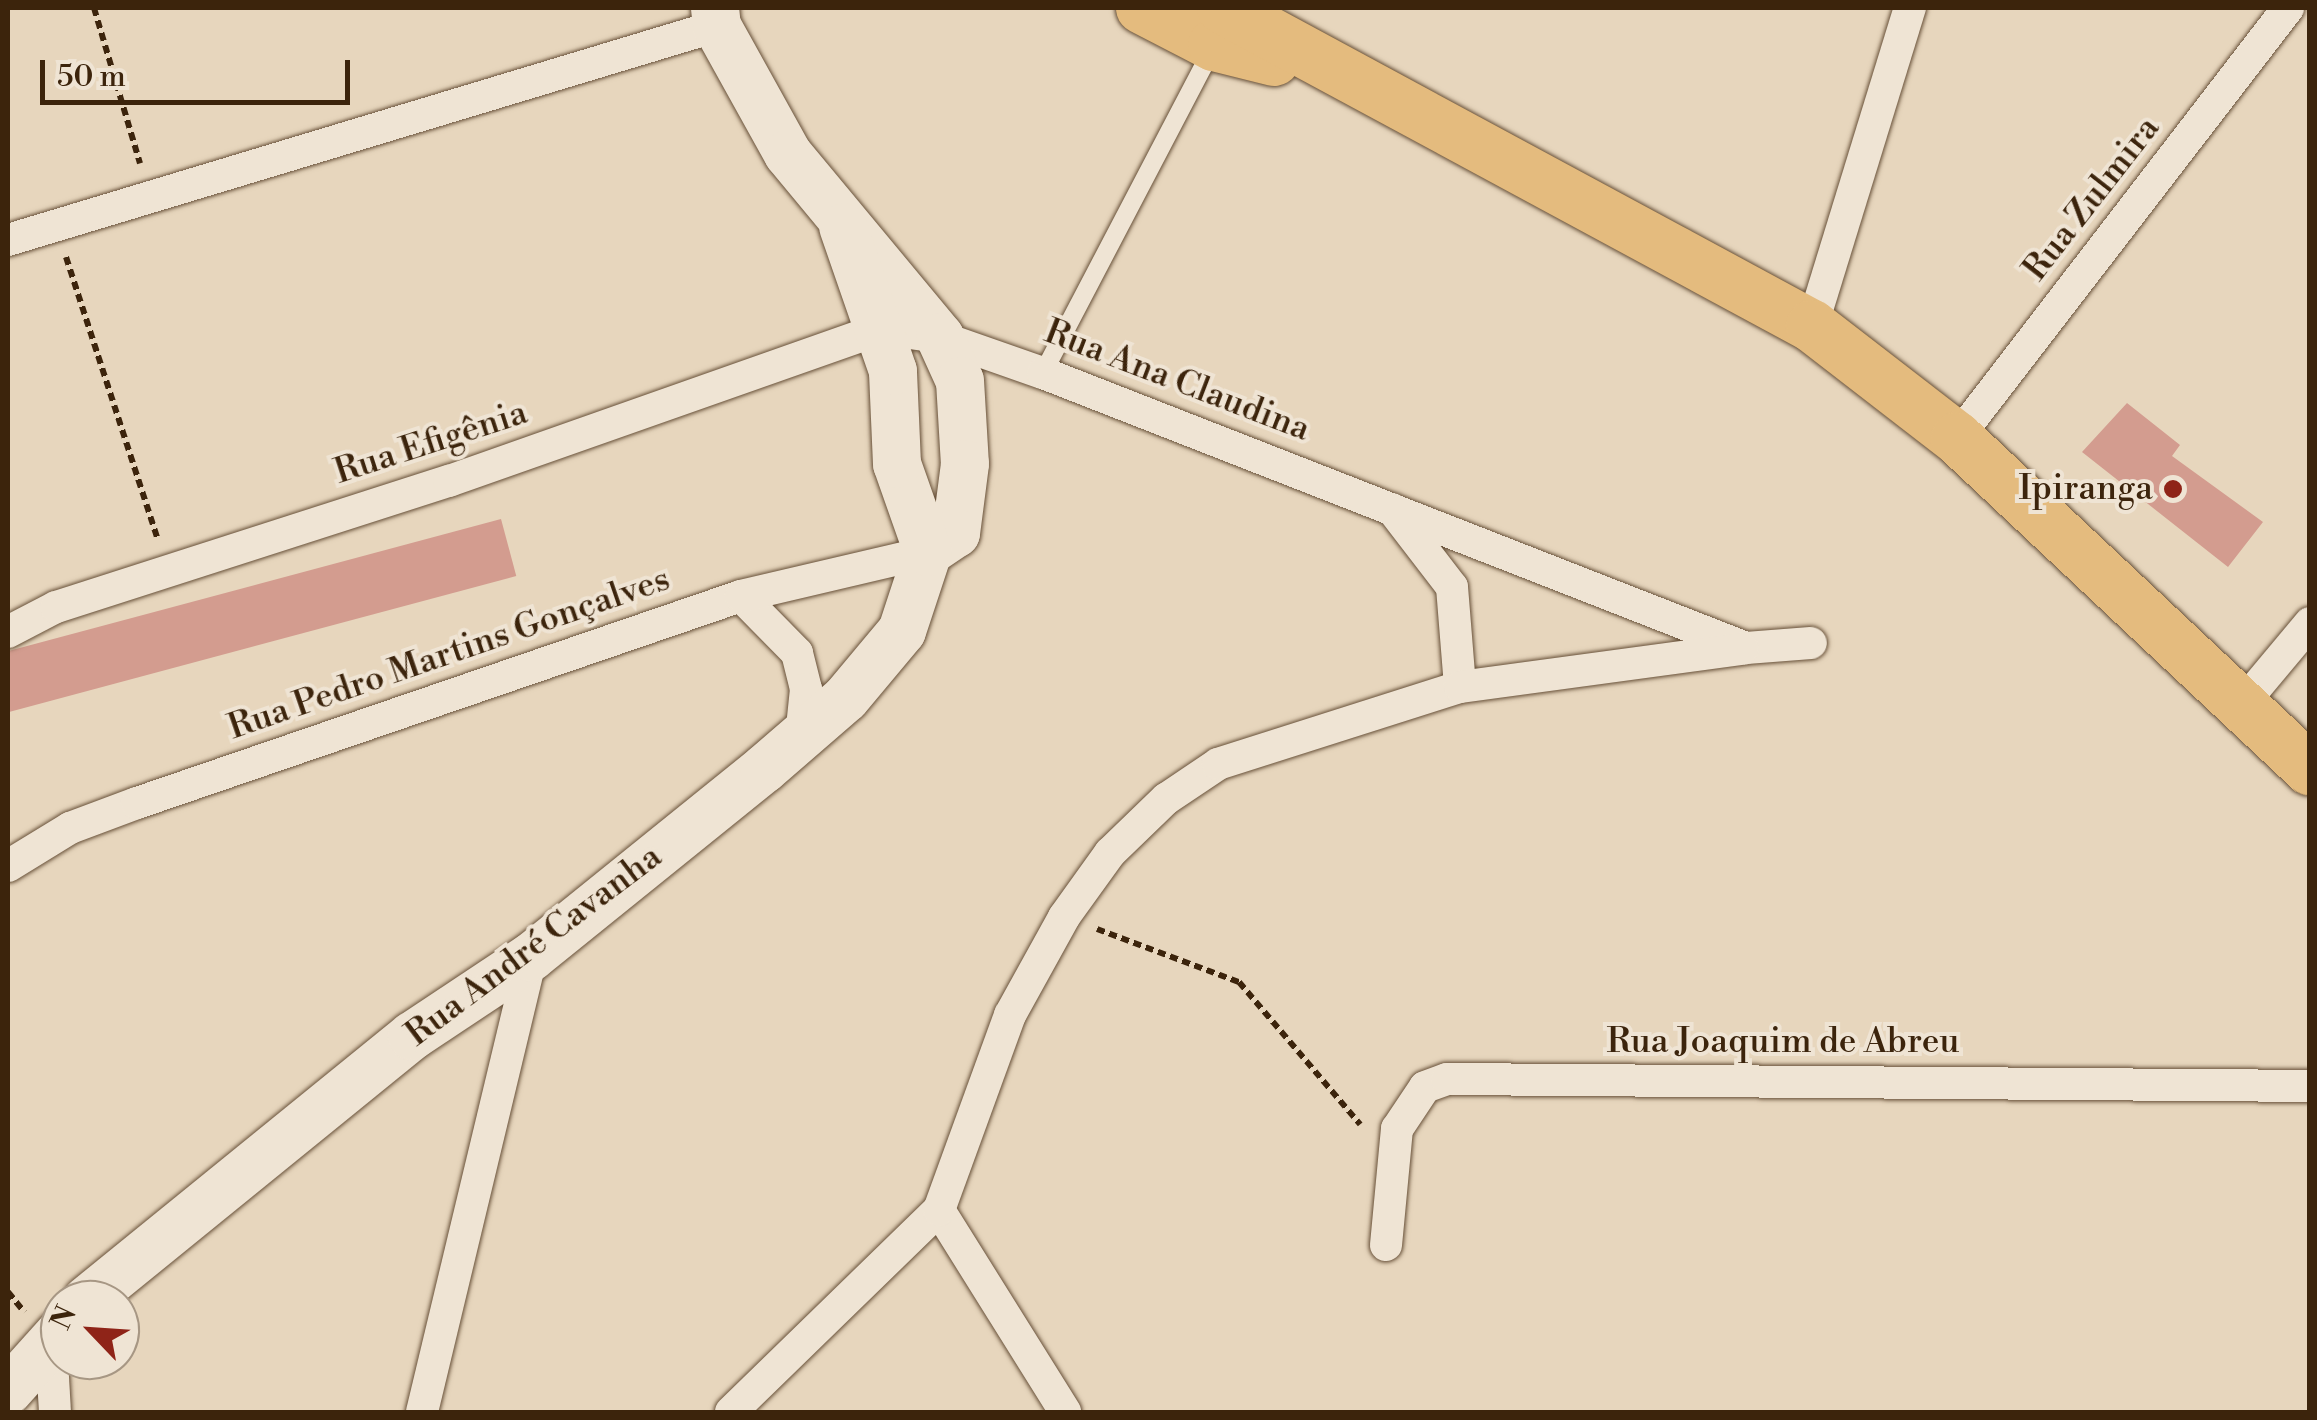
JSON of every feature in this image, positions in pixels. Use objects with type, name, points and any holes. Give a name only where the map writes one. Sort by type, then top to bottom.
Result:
[{"type":"main road","points":[[1142,8],[1219,26],[1348,78],[1812,326],[1957,438],[2244,702],[2310,768]]},
{"type":"street","points":[[1812,326],[1910,8]]},
{"type":"street","name":"Rua Zulmira","points":[[1957,438],[2288,8]]},
{"type":"street","points":[[8,240],[716,17]]},
{"type":"street","name":"Rua André Cavanha","points":[[716,17],[788,154],[843,227],[940,337],[960,382],[965,464],[956,533],[928,552]]},
{"type":"street","name":"Rua André Cavanha","points":[[113,1280],[412,1036],[531,957],[801,736],[846,698],[902,631],[928,552],[897,464],[893,370],[843,227]]},
{"type":"street","name":"Rua Ana Claudina","points":[[880,329],[940,337],[1042,373],[1386,502],[1746,648]]},
{"type":"street","name":"Rua Efigênia","points":[[8,632],[56,607],[880,329]]},
{"type":"street","points":[[1386,502],[1452,588],[1460,688]]},
{"type":"street","name":"Rua Pedro Martins Gonçalves","points":[[8,866],[70,828],[137,803],[742,596],[928,552]]},
{"type":"street","points":[[742,596],[798,653],[806,690],[801,736]]},
{"type":"street","points":[[2244,702],[2310,623]]},
{"type":"street","name":"Rua Ana Claudina","points":[[939,1210],[1010,1015],[1064,916],[1110,853],[1166,799],[1218,764],[1460,688],[1746,648],[1812,643]]},
{"type":"street","points":[[422,1412],[531,957]]},
{"type":"street","name":"Rua Joaquim de Abreu","points":[[1386,1245],[1390,1158],[1408,1105],[1447,1079],[2310,1086]]},
{"type":"street","points":[[731,1412],[939,1210],[1065,1412]]},
{"type":"street","points":[[8,1391],[40,1356]]},
{"type":"street","points":[[56,1380],[56,1412]]},
{"type":"lane","points":[[1042,373],[1219,26]]},
{"type":"path","points":[[94,8],[149,193]]},
{"type":"path","points":[[56,227],[168,570]]},
{"type":"path","points":[[1064,916],[1239,982],[1390,1158]]},
{"type":"building","name":"Ipiranga","points":[[2127,403],[2180,445],[2172,456],[2263,522],[2228,567],[2082,452]]},
{"type":"building","points":[[501,519],[516,576],[8,712],[8,651]]},
{"type":"place","name":"Ipiranga","points":[[2173,489]]}]
